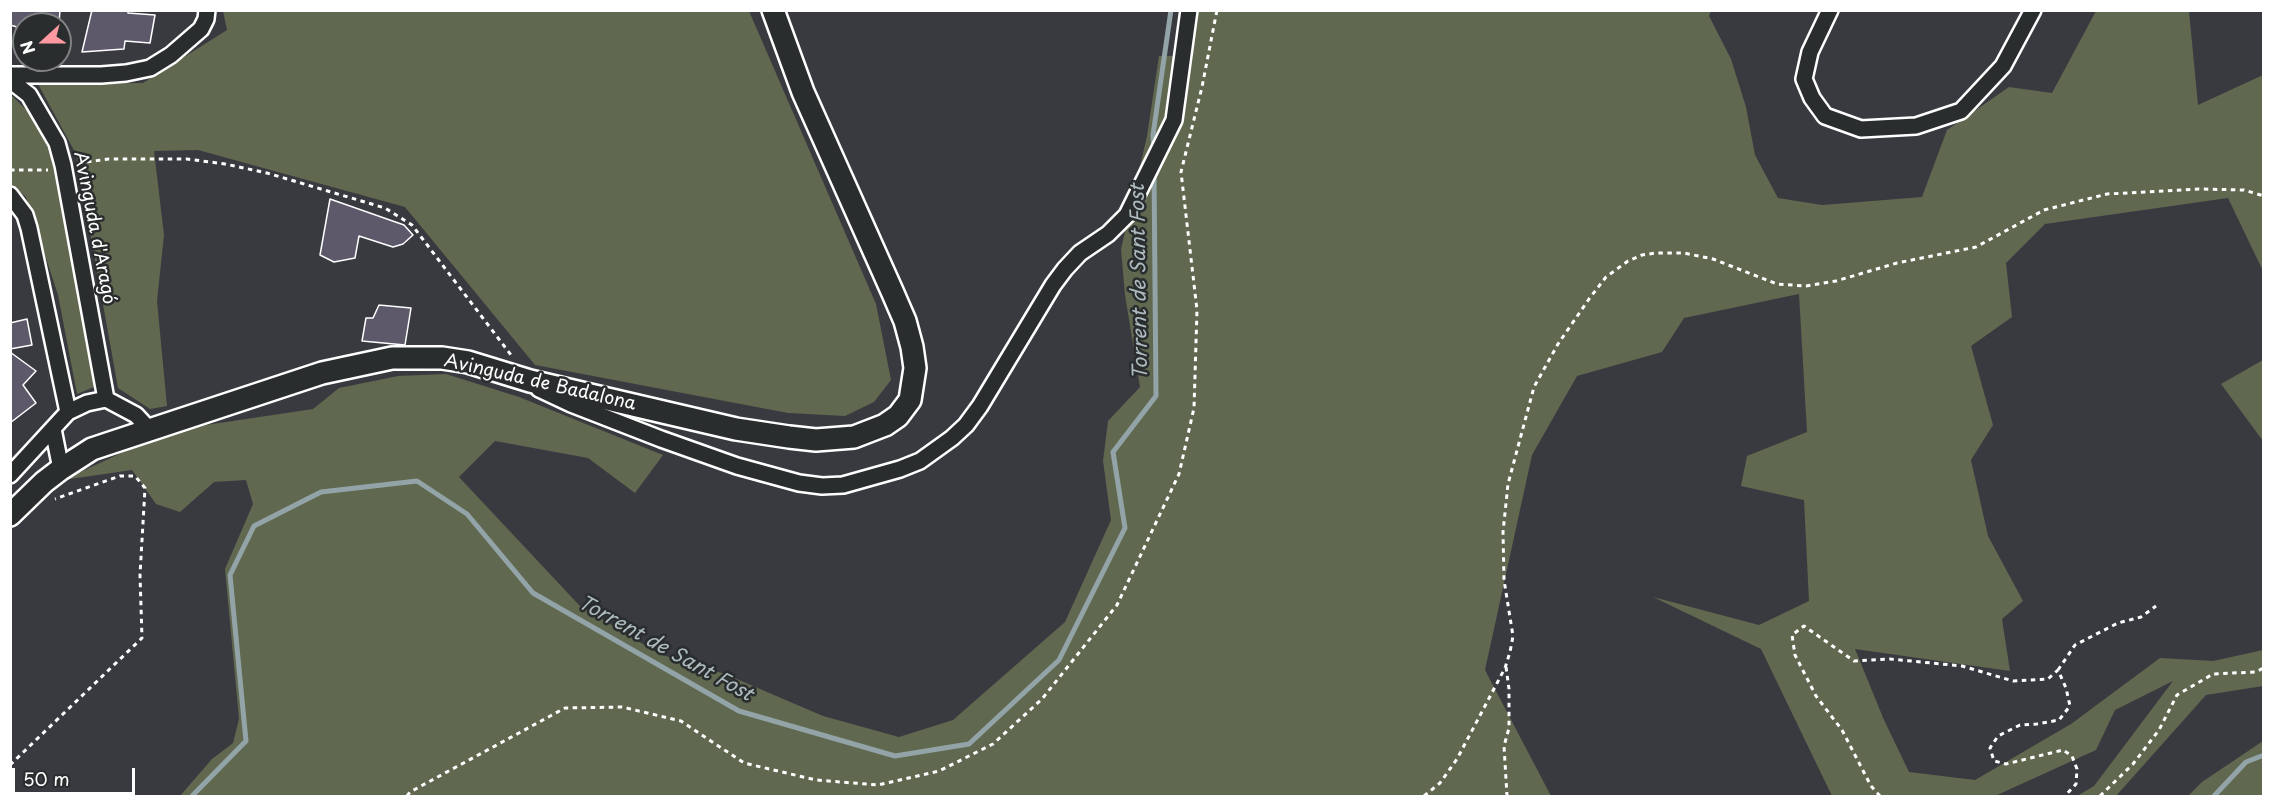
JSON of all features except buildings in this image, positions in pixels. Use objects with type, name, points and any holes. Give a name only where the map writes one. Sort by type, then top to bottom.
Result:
[{"type":"street","points":[[10,75],[101,75],[150,68],[171,55],[201,29],[207,10]]},
{"type":"street","name":"Avinguda de Badalona","points":[[10,515],[44,482],[92,449],[322,373],[392,358],[441,358],[468,362],[530,381],[736,429],[816,440],[867,434],[898,416],[910,400],[915,368],[905,321],[803,92],[773,10]]},
{"type":"street","points":[[530,381],[540,390],[552,396],[661,440],[737,466],[799,483],[843,486],[889,473],[920,461],[966,425],[1065,269],[1080,253],[1108,234],[1127,215],[1174,120],[1189,10]]},
{"type":"street","points":[[1830,10],[1810,52],[1804,79],[1812,98],[1825,116],[1861,129],[1916,126],[1961,111],[2003,66],[2032,10]]},
{"type":"street","name":"Avinguda d'Aragó","points":[[10,80],[29,95],[57,143],[106,399]]},
{"type":"street","points":[[10,195],[25,215],[29,228],[68,412]]},
{"type":"street","points":[[10,475],[68,412],[87,403],[106,399],[136,415],[149,429]]},
{"type":"street","points":[[53,429],[61,469]]},
{"type":"path","points":[[407,796],[410,792],[565,708],[622,707],[681,721],[744,763],[816,780],[878,784],[939,771],[993,744],[1042,699],[1117,605],[1179,474],[1194,408],[1197,310],[1181,172],[1202,87],[1217,10]]},
{"type":"path","points":[[10,170],[45,171],[63,165],[109,159],[187,159],[267,173],[385,208],[412,225],[512,356]]},
{"type":"path","points":[[1424,796],[1440,783],[1457,759],[1506,665],[1513,636],[1504,580],[1503,532],[1508,484],[1534,387],[1558,344],[1589,299],[1606,277],[1628,261],[1642,255],[1684,253],[1713,259],[1777,284],[1806,286],[1836,281],[1897,263],[1976,247],[2044,210],[2107,194],[2199,189],[2244,190],[2264,196]]},
{"type":"path","points":[[10,765],[142,638],[140,575],[145,488],[135,476],[120,476],[54,499]]},
{"type":"path","points":[[1880,796],[1871,786],[1842,730],[1816,696],[1795,655],[1792,635],[1804,626],[1854,661],[1890,659],[1962,666],[2013,681],[2048,679],[2058,670],[2075,645],[2118,622],[2141,617],[2156,606]]},
{"type":"path","points":[[1506,665],[1509,688],[1509,728],[1504,746],[1507,796]]},
{"type":"path","points":[[2100,796],[2133,764],[2159,730],[2177,695],[2213,674],[2254,672],[2264,668]]},
{"type":"path","points":[[2058,670],[2066,688],[2070,706],[2059,720],[2020,725],[1998,736],[1990,748],[1994,761],[2006,764],[2063,750],[2072,756],[2077,769],[2076,784],[2065,796]]},
{"type":"green space","points":[[223,11],[749,11],[876,304],[891,380],[874,402],[845,416],[788,413],[535,365],[405,207],[198,150],[154,151],[164,235],[157,301],[167,406],[150,409],[118,388],[76,154],[38,84],[143,83],[227,30]]},
{"type":"green space","points":[[1195,11],[1711,11],[1709,16],[1731,59],[1746,107],[1755,155],[1778,198],[1822,205],[1922,197],[1947,130],[2009,87],[2052,93],[2096,11],[2189,11],[2198,105],[2263,75],[2263,271],[2228,198],[2045,224],[2006,263],[2012,317],[1971,346],[1993,425],[1971,460],[1988,536],[2023,601],[2002,619],[2010,671],[1855,649],[1884,720],[1909,772],[1975,780],[2071,724],[2160,658],[2213,661],[2263,650],[2263,686],[2206,695],[2116,796],[2077,796],[2094,786],[2173,681],[2115,710],[2096,750],[1995,796],[1832,796],[1761,649],[1653,597],[1759,625],[1809,601],[1804,500],[1741,486],[1747,456],[1807,432],[1799,294],[1684,318],[1662,352],[1577,376],[1532,455],[1485,670],[1551,796],[180,796],[212,759],[233,743],[239,719],[225,569],[253,504],[246,480],[214,482],[180,512],[156,504],[132,470],[63,480],[130,449],[206,425],[313,409],[339,388],[398,376],[446,374],[519,397],[663,455],[635,493],[588,458],[495,441],[459,477],[579,605],[659,654],[725,674],[823,716],[899,737],[953,720],[1065,622],[1111,520],[1103,461],[1108,421],[1140,387],[1125,295],[1121,249],[1147,136],[1159,56],[1178,56]]},
{"type":"green space","points":[[10,94],[37,120],[53,151],[94,387],[77,394],[58,295],[26,197],[11,184]]},
{"type":"green space","points":[[2263,360],[2263,441],[2221,384]]},
{"type":"green space","points":[[2263,741],[2263,796],[2188,796],[2202,782]]},
{"type":"waterway","name":"Torrent de Sant Fost","points":[[1154,152],[1153,135],[1171,10]]},
{"type":"waterway","name":"Torrent de Sant Fost","points":[[192,796],[246,741],[230,575],[254,526],[321,492],[417,481],[467,514],[533,593],[739,711],[895,756],[969,744],[1059,660],[1125,528],[1113,452],[1156,396],[1154,170]]},
{"type":"waterway","points":[[2214,796],[2246,762],[2264,755]]}]
